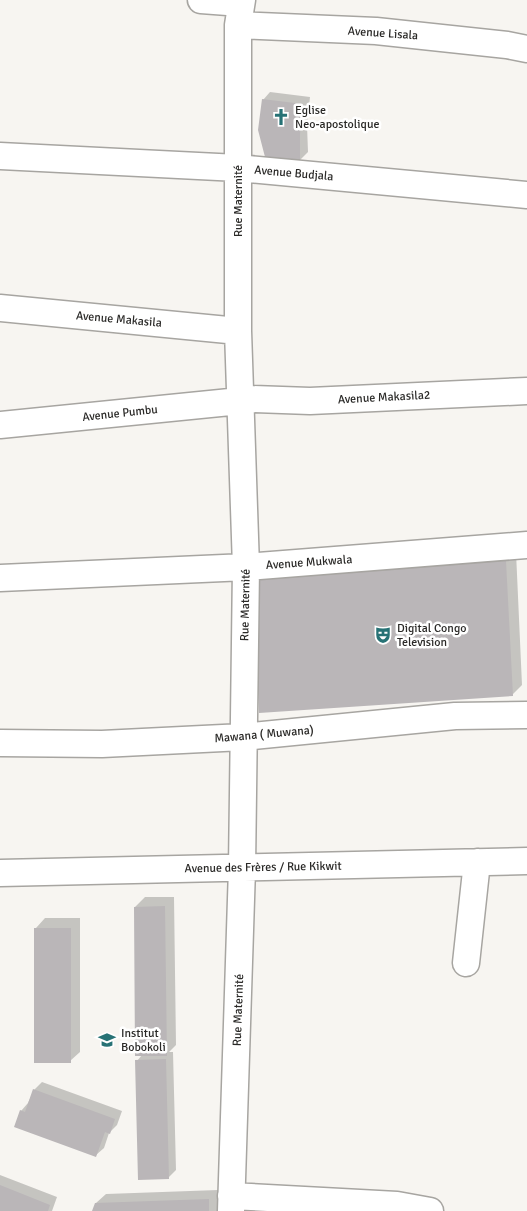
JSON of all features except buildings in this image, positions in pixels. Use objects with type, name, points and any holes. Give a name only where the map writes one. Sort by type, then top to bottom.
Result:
[{"type":"street","name":"Avenue Lisala","points":[[200,0],[240,10],[376,31],[507,45],[527,49]]},
{"type":"street","name":"Rue Maternité","points":[[231,1204],[242,868],[246,567],[238,331],[240,10]]},
{"type":"street","name":"Avenue Budjala","points":[[0,156],[238,168],[527,195]]},
{"type":"street","name":"Avenue Makasila","points":[[0,308],[238,331]]},
{"type":"street","name":"Avenue Makasila2","points":[[240,402],[252,399],[310,400],[527,391]]},
{"type":"street","name":"Avenue Pumbu","points":[[0,425],[240,402]]},
{"type":"street","name":"Avenue Mukwala","points":[[0,578],[246,567],[527,546]]},
{"type":"street","name":"Mawana ( Muwana)","points":[[0,743],[102,744],[243,737],[455,716],[527,715]]},
{"type":"street","name":"Avenue des Frères / Rue Kikwit","points":[[0,873],[527,861]]},
{"type":"street","points":[[466,963],[477,862]]},
{"type":"street","points":[[231,1204],[397,1205],[430,1211]]},
{"type":"place","name":"Eglise Neo-apostolique","points":[[281,117]]},
{"type":"place","name":"Digital Congo Television","points":[[383,635]]},
{"type":"place","name":"Institut Bobokoli","points":[[107,1040]]}]
